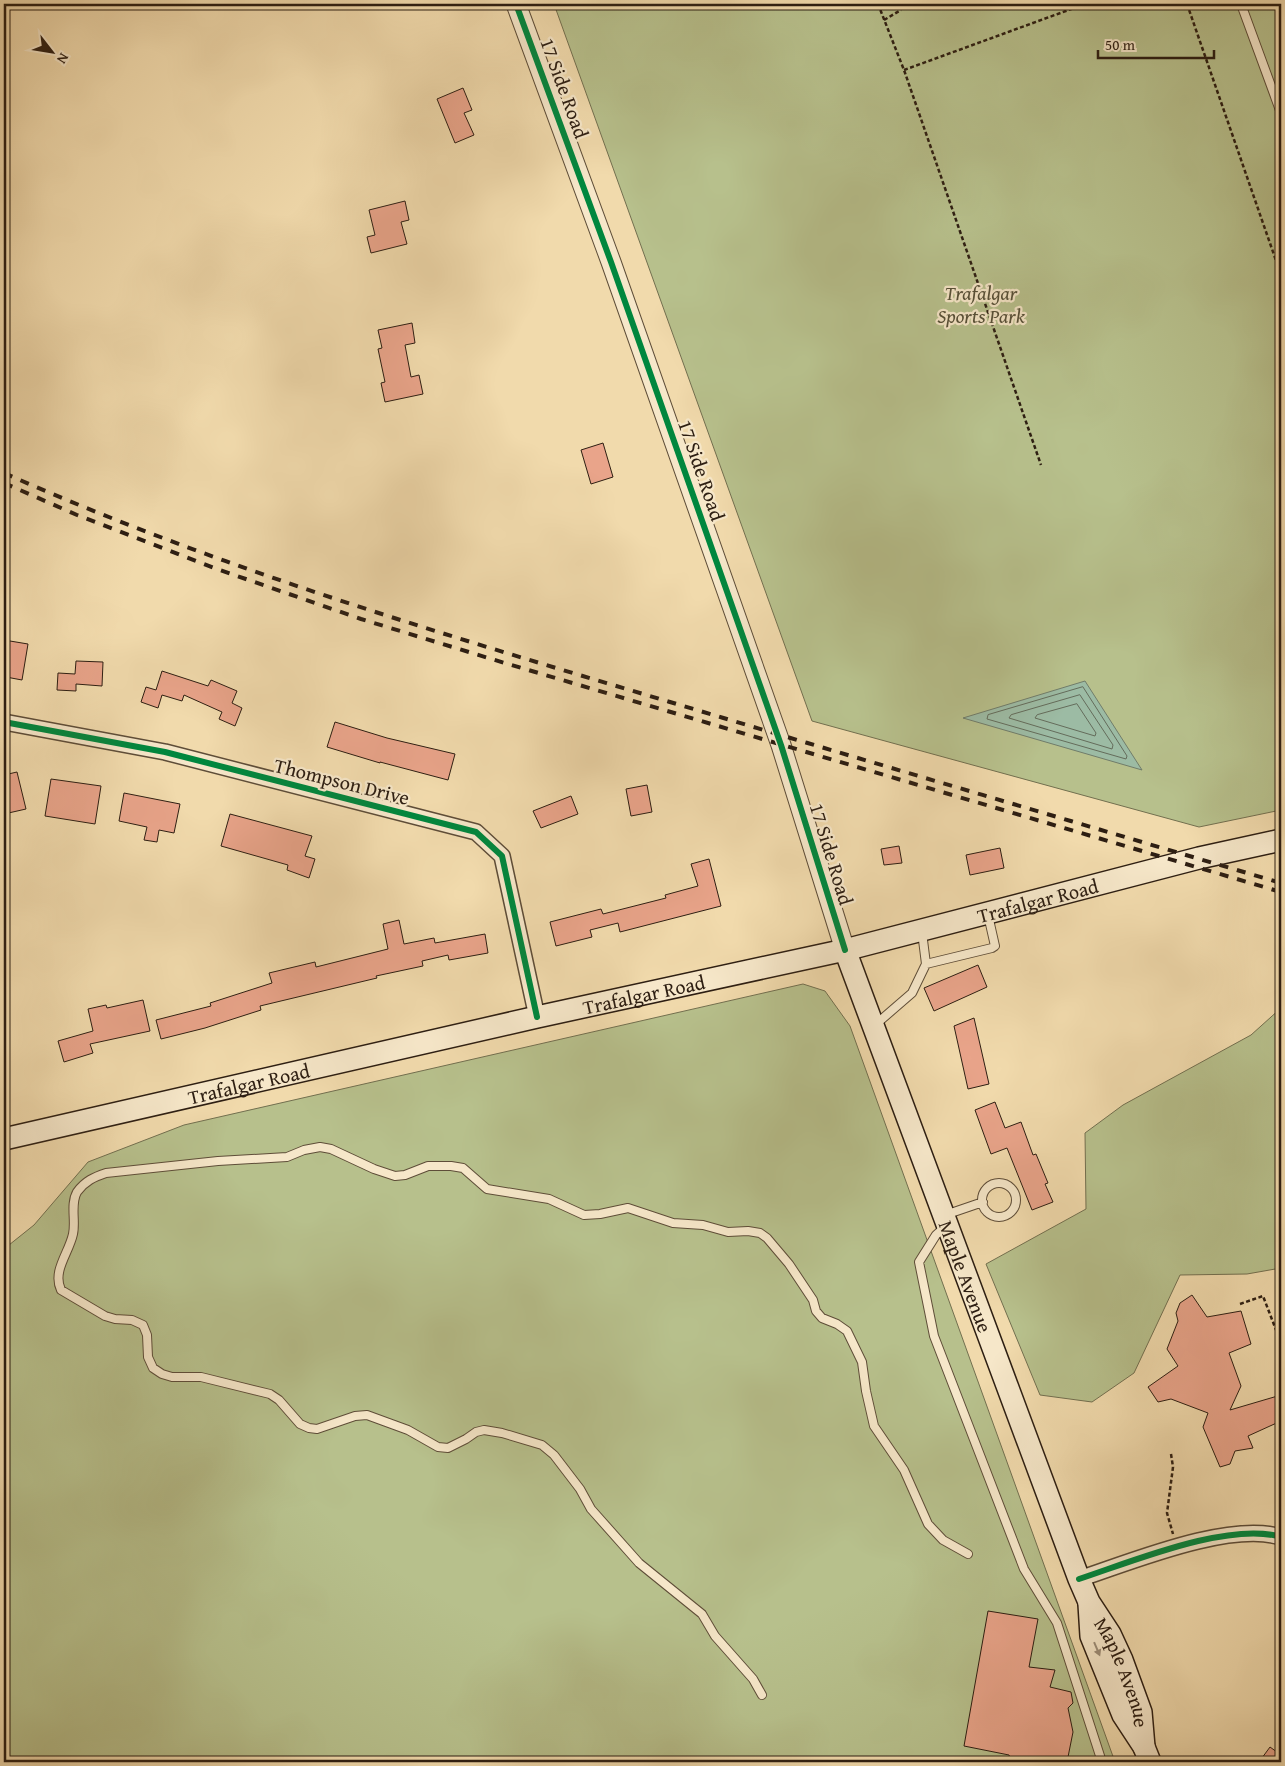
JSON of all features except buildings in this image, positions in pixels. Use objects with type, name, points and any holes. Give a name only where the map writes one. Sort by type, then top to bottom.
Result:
[{"type":"main road","name":"Trafalgar Road","points":[[4,1139],[537,1017],[845,950],[1199,858],[1281,840]]},
{"type":"main road","name":"Maple Avenue","points":[[845,950],[1079,1579],[1088,1602],[1110,1634],[1122,1660],[1141,1712],[1147,1754]]},
{"type":"street","name":"17 Side Road","points":[[516,4],[611,262],[781,745],[845,950]]},
{"type":"street","name":"Thompson Drive","points":[[4,722],[165,752],[476,832],[502,856],[537,1017]]},
{"type":"street","points":[[1079,1579],[1195,1541],[1231,1535],[1270,1534],[1281,1537]]},
{"type":"lane","points":[[1241,4],[1281,112]]},
{"type":"lane","points":[[926,964],[995,946],[988,913]]},
{"type":"lane","points":[[874,1026],[912,993],[926,964],[922,930]]},
{"type":"lane","points":[[762,1695],[753,1678],[715,1636],[702,1614],[639,1563],[590,1509],[580,1489],[554,1455],[542,1445],[510,1435],[484,1430],[476,1432],[448,1448],[438,1447],[408,1430],[368,1415],[355,1416],[317,1429],[309,1428],[300,1424],[279,1400],[270,1394],[201,1377],[172,1377],[162,1374],[153,1368],[148,1356],[147,1335],[143,1325],[132,1320],[104,1316],[61,1290],[58,1283],[58,1274],[73,1236],[76,1193],[93,1177],[106,1173],[218,1161],[287,1157],[304,1150],[320,1147],[330,1149],[374,1169],[395,1176],[405,1175],[428,1166],[463,1168],[487,1189],[549,1199],[584,1215],[600,1214],[628,1208],[673,1223],[703,1225],[728,1232],[748,1231],[760,1233],[767,1238],[789,1264],[813,1300],[816,1311],[822,1318],[837,1324],[847,1331],[862,1362],[874,1426],[904,1470],[928,1524],[943,1540],[968,1554]]},
{"type":"lane","points":[[1001,1182],[1012,1187],[1017,1198],[1014,1210],[1004,1216],[992,1215],[984,1207],[983,1202],[983,1195],[990,1185],[1001,1182]]},
{"type":"lane","points":[[983,1202],[945,1220],[920,1262],[934,1336],[1024,1569],[1057,1623],[1102,1762]]},
{"type":"path","points":[[878,4],[904,70],[1041,465]]},
{"type":"path","points":[[904,70],[1085,4]]},
{"type":"path","points":[[1187,4],[1281,275]]},
{"type":"path","points":[[884,20],[901,10]]},
{"type":"path","points":[[1240,1304],[1263,1296],[1281,1343]]},
{"type":"path","points":[[1171,1454],[1173,1466],[1167,1513],[1178,1547]]},
{"type":"green space","name":"Trafalgar Sports Park","points":[[554,4],[1281,4],[1281,810],[1199,827],[812,721]]},
{"type":"green space","points":[[803,984],[825,991],[850,1026],[1115,1762],[4,1762],[4,1249],[34,1225],[88,1162],[184,1125]]},
{"type":"green space","points":[[1281,1008],[1281,1268],[1247,1274],[1180,1275],[1134,1373],[1092,1402],[1040,1395],[986,1264],[1086,1209],[1085,1133],[1123,1105],[1251,1035]]},
{"type":"water","points":[[1085,681],[1142,770],[963,718]]},
{"type":"railway","points":[[4,473],[165,539],[411,623],[1281,883]]},
{"type":"railway","points":[[4,483],[77,515],[217,569],[361,619],[1281,892]]},
{"type":"cycle path","points":[[516,4],[611,262],[781,745],[845,950]]},
{"type":"cycle path","points":[[4,722],[165,752],[476,832],[502,856],[537,1017]]},
{"type":"cycle path","points":[[1079,1579],[1152,1554],[1208,1539],[1235,1534],[1260,1534],[1281,1537]]}]
